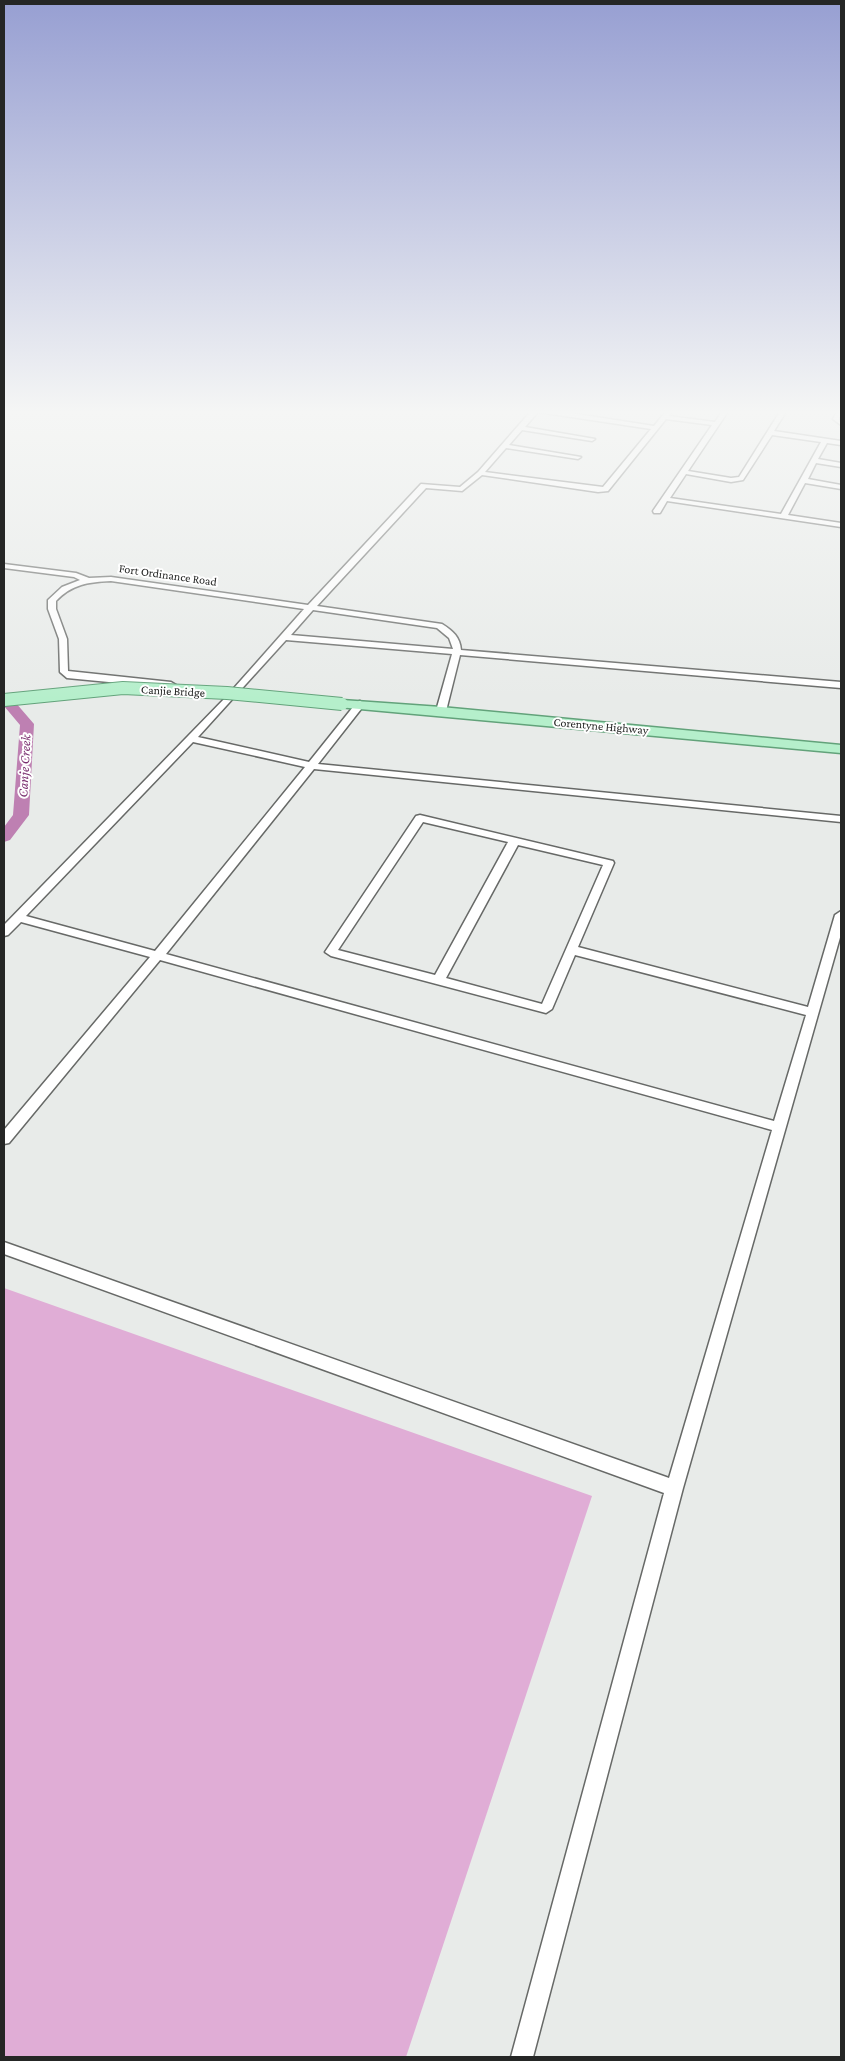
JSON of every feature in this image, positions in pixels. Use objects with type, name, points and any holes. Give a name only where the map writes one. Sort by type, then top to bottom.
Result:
[{"type":"main road","name":"Canjie Bridge","points":[[4,700],[123,688],[227,693],[358,707]]},
{"type":"main road","name":"Corentyne Highway","points":[[358,707],[441,711],[841,749]]},
{"type":"street","points":[[4,932],[229,699],[311,607],[405,506]]},
{"type":"street","points":[[657,511],[660,506]]},
{"type":"street","points":[[715,506],[841,525]]},
{"type":"street","points":[[784,516],[790,506]]},
{"type":"street","points":[[4,566],[76,575],[91,580]]},
{"type":"street","name":"Fort Ordinance Road","points":[[238,689],[68,675],[64,672],[63,639],[52,609],[52,600],[60,591],[74,583],[91,580],[111,580],[438,626],[452,633],[457,642],[457,651]]},
{"type":"street","points":[[284,638],[457,651],[841,685]]},
{"type":"street","points":[[441,711],[457,651]]},
{"type":"street","points":[[229,699],[358,707]]},
{"type":"street","points":[[4,1139],[159,956],[313,766],[358,707]]},
{"type":"street","points":[[190,738],[313,766],[841,819]]},
{"type":"street","points":[[420,818],[514,840],[609,863],[546,1009],[331,952],[420,818]]},
{"type":"street","points":[[438,980],[514,840]]},
{"type":"street","points":[[522,2057],[674,1488],[841,915]]},
{"type":"street","points":[[18,917],[779,1127]]},
{"type":"street","points":[[573,950],[812,1012]]},
{"type":"street","points":[[4,1248],[674,1488]]},
{"type":"shaded area","points":[[4,1288],[592,1496],[406,2057],[4,2057]]},
{"type":"waterway","name":"Canje Creek","points":[[4,698],[27,724],[21,815],[4,837]]}]
